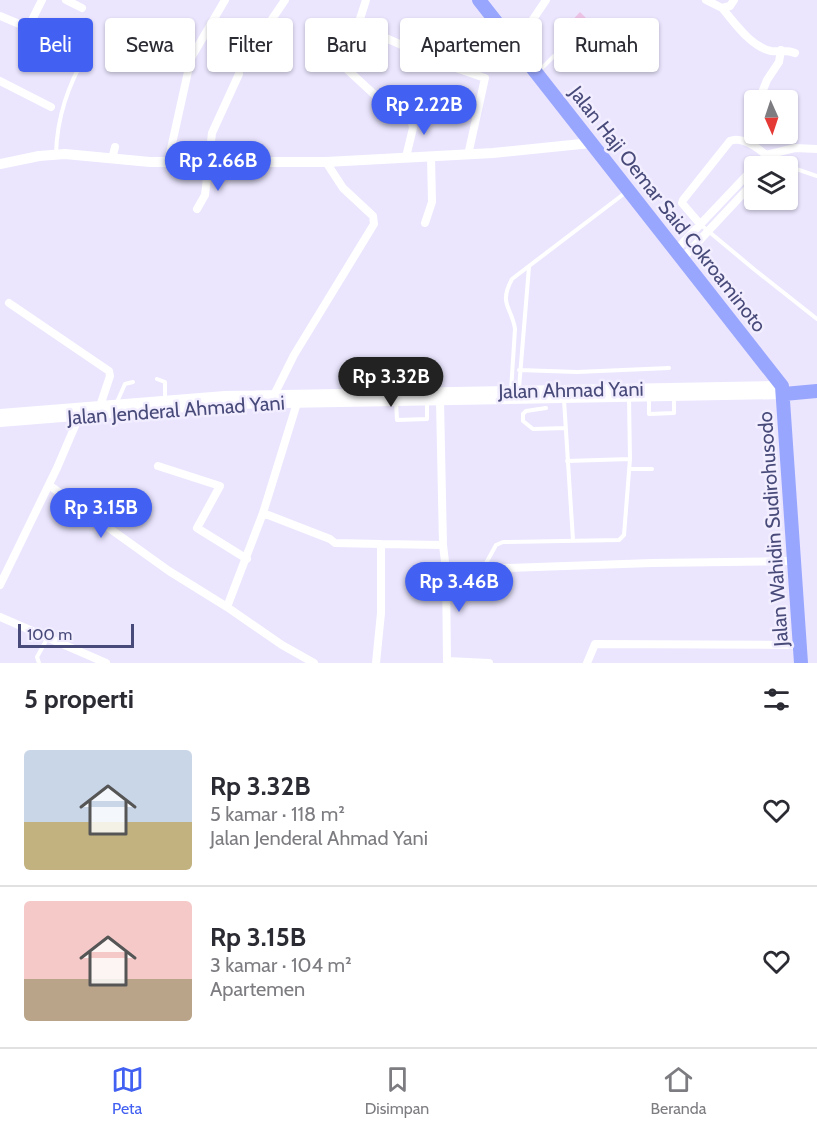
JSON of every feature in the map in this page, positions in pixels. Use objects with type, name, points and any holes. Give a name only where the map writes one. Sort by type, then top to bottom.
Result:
[{"type":"highway","name":"Jalan Haji Oemar Said Cokroaminoto","points":[[479,0],[493,18]]},
{"type":"highway","name":"Jalan Haji Oemar Said Cokroaminoto","points":[[537,73],[680,254],[783,390]]},
{"type":"highway","points":[[783,390],[810,391]]},
{"type":"highway","name":"Jalan Wahidin Sudirohusodo","points":[[783,390],[801,663]]},
{"type":"main road","points":[[0,164],[75,154],[112,159],[168,162],[326,162],[468,155],[591,143]]},
{"type":"main road","points":[[629,392],[649,396],[674,396],[783,390]]},
{"type":"main road","name":"Jalan Ahmad Yani","points":[[0,414],[81,412],[100,406],[165,400],[274,395],[515,391],[545,399],[564,394],[783,390]]},
{"type":"main road","name":"Jalan Jenderal Ahmad Yani","points":[[0,422],[81,412],[224,404],[545,399]]},
{"type":"street","points":[[33,18],[42,0]]},
{"type":"street","points":[[66,0],[82,8]]},
{"type":"street","points":[[168,162],[191,58],[225,0]]},
{"type":"street","points":[[273,18],[285,0]]},
{"type":"street","points":[[366,0],[359,22],[365,29],[450,66],[485,78],[468,155]]},
{"type":"street","points":[[534,18],[546,0]]},
{"type":"street","points":[[706,0],[722,8],[749,40],[767,50],[795,53]]},
{"type":"street","points":[[722,8],[730,6],[734,0]]},
{"type":"street","points":[[0,16],[18,24]]},
{"type":"street","points":[[763,90],[779,62],[781,51]]},
{"type":"street","points":[[350,72],[377,97],[411,118],[413,128],[406,157]]},
{"type":"street","points":[[197,208],[205,195],[207,163],[214,126],[239,74]]},
{"type":"street","points":[[0,81],[51,107]]},
{"type":"street","points":[[700,224],[682,203],[683,200],[730,141],[739,139],[766,154]]},
{"type":"street","points":[[112,159],[115,147]]},
{"type":"street","points":[[680,254],[700,224],[766,154],[795,148],[817,149]]},
{"type":"street","points":[[774,156],[776,151]]},
{"type":"street","points":[[425,223],[432,202],[431,157]]},
{"type":"street","points":[[274,395],[294,355],[374,224],[373,216],[343,188],[326,162]]},
{"type":"street","points":[[680,254],[710,232],[744,193]]},
{"type":"street","points":[[9,303],[109,370],[110,376],[100,406]]},
{"type":"street","points":[[440,401],[447,661],[489,663]]},
{"type":"street","points":[[227,608],[263,513],[297,403]]},
{"type":"street","points":[[0,585],[81,412]]},
{"type":"street","points":[[158,466],[220,486],[197,528],[247,559]]},
{"type":"street","points":[[49,484],[169,571],[282,645],[314,663]]},
{"type":"street","points":[[263,513],[335,543],[443,545]]},
{"type":"street","points":[[376,663],[381,613],[381,544]]},
{"type":"street","points":[[446,570],[484,567],[794,561]]},
{"type":"street","points":[[0,617],[105,663]]},
{"type":"street","points":[[587,663],[595,644],[800,645]]},
{"type":"lane","points":[[537,73],[554,57]]},
{"type":"lane","points":[[56,155],[56,136],[62,106],[76,72]]},
{"type":"lane","points":[[798,171],[817,176]]},
{"type":"lane","points":[[515,391],[514,330],[506,298],[512,279],[629,190]]},
{"type":"lane","points":[[700,224],[817,319]]},
{"type":"lane","points":[[515,391],[529,267]]},
{"type":"lane","points":[[519,370],[577,372],[669,368]]},
{"type":"lane","points":[[157,379],[165,382],[165,400]]},
{"type":"lane","points":[[116,405],[124,384],[133,382]]},
{"type":"lane","points":[[484,567],[496,546],[502,542],[619,540],[624,535],[630,459],[629,392]]},
{"type":"lane","points":[[564,394],[573,540]]},
{"type":"lane","points":[[649,396],[649,414],[674,414],[674,396]]},
{"type":"lane","points":[[545,399],[523,414],[523,421],[533,429],[565,428]]},
{"type":"lane","points":[[396,402],[397,420],[427,419],[427,401]]},
{"type":"lane","points":[[567,460],[630,459]]},
{"type":"lane","points":[[629,470],[652,469]]},
{"type":"lane","points":[[39,663],[37,657],[48,639]]},
{"type":"shaded area","points":[[580,12],[586,18],[574,18]]}]
